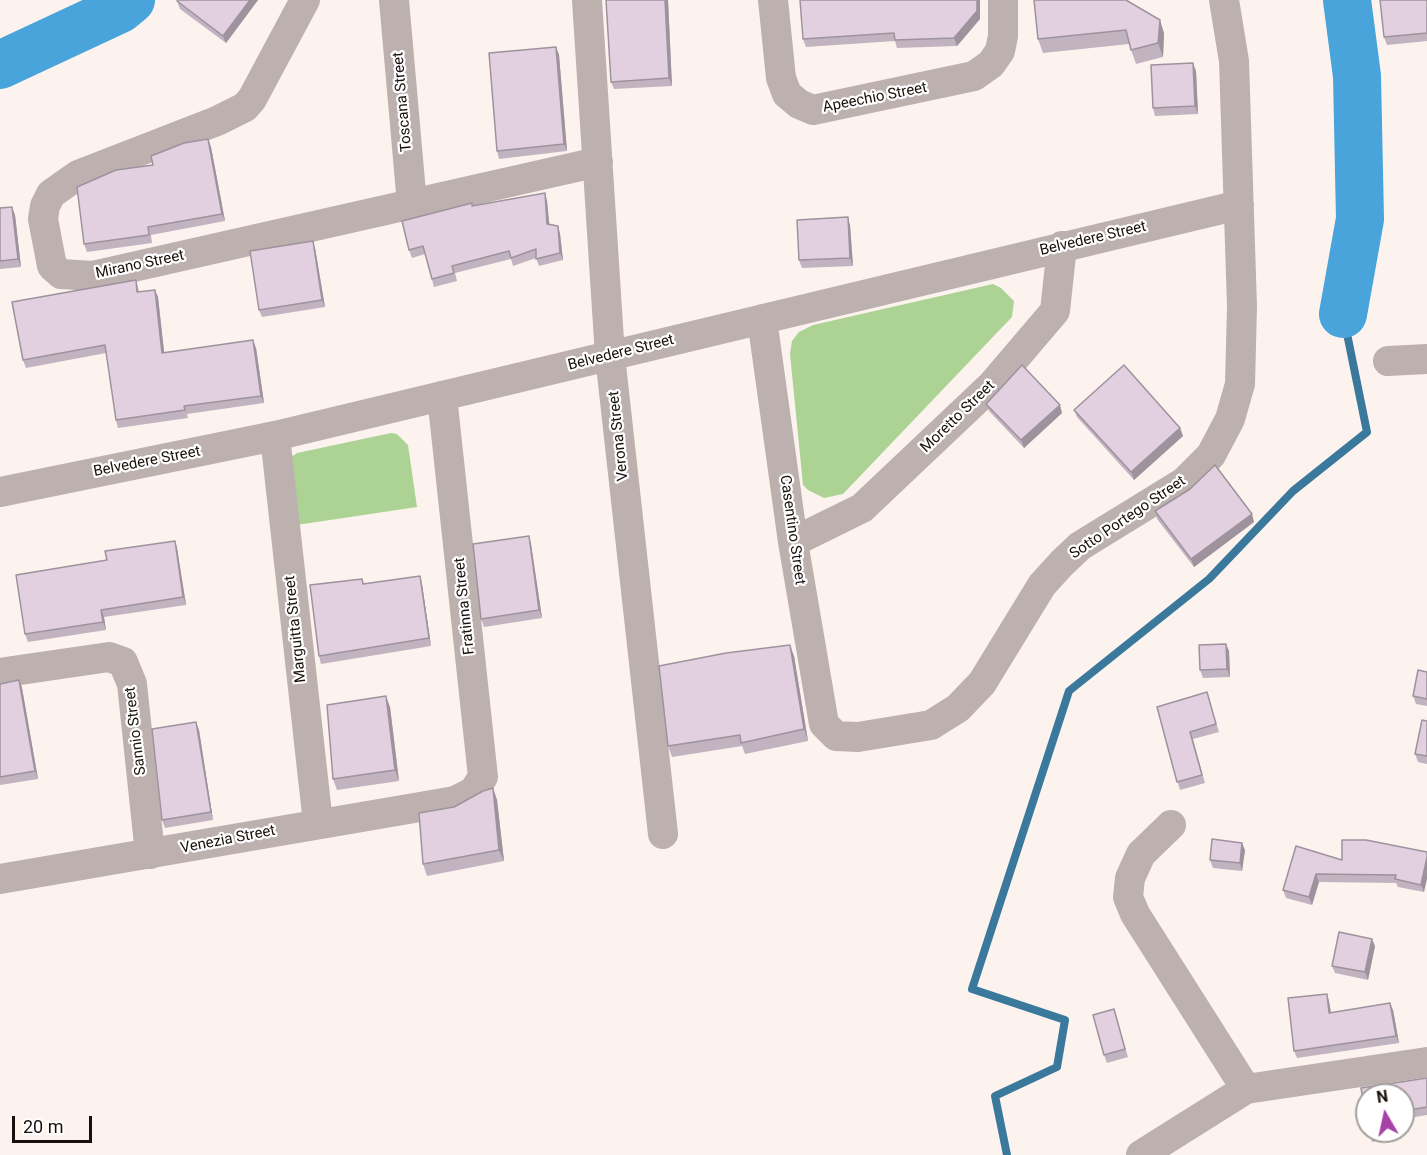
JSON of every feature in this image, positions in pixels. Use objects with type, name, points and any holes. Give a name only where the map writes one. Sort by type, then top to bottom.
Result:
[{"type":"street","name":"Mirano Street","points":[[305,0],[252,99],[244,108],[217,121],[78,175],[51,194],[45,206],[43,219],[52,266],[61,274],[93,276],[598,162]]},
{"type":"street","name":"Toscana Street","points":[[394,0],[412,204]]},
{"type":"street","name":"Verona Street","points":[[587,0],[610,356],[663,834]]},
{"type":"street","name":"Apeechio Street","points":[[773,0],[781,78],[787,94],[799,104],[813,110],[974,76],[991,64],[1000,51],[1003,0]]},
{"type":"street","name":"Sotto Portego Street","points":[[836,736],[858,737],[931,725],[958,708],[982,683],[1042,585],[1062,563],[1080,546],[1184,482],[1211,455],[1230,420],[1240,384],[1242,306],[1234,62],[1224,0]]},
{"type":"street","name":"Belvedere Street","points":[[0,492],[275,436],[1239,205]]},
{"type":"street","name":"Moretto Street","points":[[793,542],[862,508],[992,385],[1055,310],[1062,246]]},
{"type":"street","name":"Casentino Street","points":[[762,319],[793,542],[820,709],[824,724],[836,736]]},
{"type":"street","points":[[1388,361],[1427,359]]},
{"type":"street","name":"Fratinna Street","points":[[442,396],[483,777],[473,792],[455,801]]},
{"type":"street","name":"Marguitta Street","points":[[275,436],[318,823]]},
{"type":"street","name":"Sannio Street","points":[[0,673],[110,657],[123,662],[132,684],[150,854]]},
{"type":"street","name":"Venezia Street","points":[[0,879],[455,801]]},
{"type":"street","points":[[1171,825],[1141,855],[1130,878],[1128,897],[1135,914],[1246,1089]]},
{"type":"street","points":[[1141,1155],[1246,1089],[1427,1062]]},
{"type":"green space","points":[[993,284],[1001,288],[1014,301],[1012,317],[843,494],[824,498],[808,490],[803,485],[790,354],[792,341],[799,332],[813,325]]},
{"type":"green space","points":[[391,433],[397,434],[408,445],[417,507],[290,526],[291,457],[297,453]]},
{"type":"building","points":[[178,0],[250,0],[223,36]]},
{"type":"building","points":[[606,0],[665,0],[669,78],[611,82]]},
{"type":"building","points":[[800,0],[977,0],[977,11],[954,38],[895,40],[894,33],[803,39]]},
{"type":"building","points":[[1034,0],[1126,0],[1160,20],[1158,43],[1131,50],[1126,30],[1038,39]]},
{"type":"building","points":[[1380,0],[1427,0],[1427,33],[1384,37]]},
{"type":"building","points":[[556,47],[564,144],[497,151],[489,53]]},
{"type":"building","points":[[1193,63],[1195,106],[1153,108],[1151,65]]},
{"type":"building","points":[[208,139],[222,214],[148,227],[149,235],[84,244],[77,187],[116,170],[153,165],[151,156],[184,143]]},
{"type":"building","points":[[545,193],[547,224],[558,226],[560,253],[536,259],[536,249],[511,258],[509,251],[452,266],[454,273],[432,279],[423,246],[409,250],[402,221],[472,203],[472,206]]},
{"type":"building","points":[[12,207],[18,259],[0,261],[0,208]]},
{"type":"building","points":[[848,217],[850,258],[799,260],[797,220]]},
{"type":"building","points":[[313,241],[322,300],[259,310],[250,251]]},
{"type":"building","points":[[136,280],[137,292],[155,290],[162,353],[253,340],[261,396],[184,406],[185,410],[116,420],[105,345],[23,360],[12,302]]},
{"type":"building","points":[[1022,365],[1060,405],[1021,440],[986,404]]},
{"type":"building","points":[[1124,365],[1180,428],[1131,472],[1074,410]]},
{"type":"building","points":[[1215,465],[1252,514],[1191,559],[1155,511],[1190,489]]},
{"type":"building","points":[[529,536],[539,610],[481,619],[473,544]]},
{"type":"building","points":[[175,541],[183,597],[101,610],[103,622],[25,634],[16,575],[107,560],[105,551]]},
{"type":"building","points":[[420,576],[429,638],[319,656],[310,585],[362,579],[363,584]]},
{"type":"building","points":[[1226,644],[1227,669],[1200,670],[1199,645]]},
{"type":"building","points":[[790,645],[804,729],[741,743],[740,735],[668,746],[659,666],[726,653]]},
{"type":"building","points":[[1418,670],[1427,672],[1427,699],[1413,696]]},
{"type":"building","points":[[19,680],[35,771],[0,777],[0,684]]},
{"type":"building","points":[[1207,692],[1216,724],[1190,732],[1202,775],[1177,782],[1157,707]]},
{"type":"building","points":[[386,696],[395,770],[333,779],[327,705]]},
{"type":"building","points":[[1422,720],[1427,721],[1427,756],[1415,754]]},
{"type":"building","points":[[196,722],[211,812],[162,820],[152,729]]},
{"type":"building","points":[[493,788],[499,850],[423,864],[419,813],[454,807]]},
{"type":"building","points":[[1212,839],[1242,843],[1240,863],[1210,860]]},
{"type":"building","points":[[1342,840],[1366,840],[1427,852],[1421,885],[1395,879],[1396,875],[1316,874],[1309,897],[1283,890],[1296,846],[1342,860]]},
{"type":"building","points":[[1339,932],[1372,939],[1365,972],[1332,966]]},
{"type":"building","points":[[1327,994],[1329,1013],[1390,1003],[1396,1036],[1294,1051],[1288,998]]},
{"type":"building","points":[[1114,1009],[1125,1049],[1104,1055],[1093,1015]]},
{"type":"building","points":[[1427,1078],[1427,1107],[1415,1109],[1415,1083],[1394,1083]]},
{"type":"waterway","points":[[0,65],[120,9],[131,0]]},
{"type":"waterway","points":[[1343,314],[1360,219],[1357,76],[1347,0]]},
{"type":"waterway","points":[[1007,1155],[995,1096],[1057,1067],[1065,1020],[972,989],[1069,691],[1209,579],[1293,491],[1367,432],[1343,314]]}]
